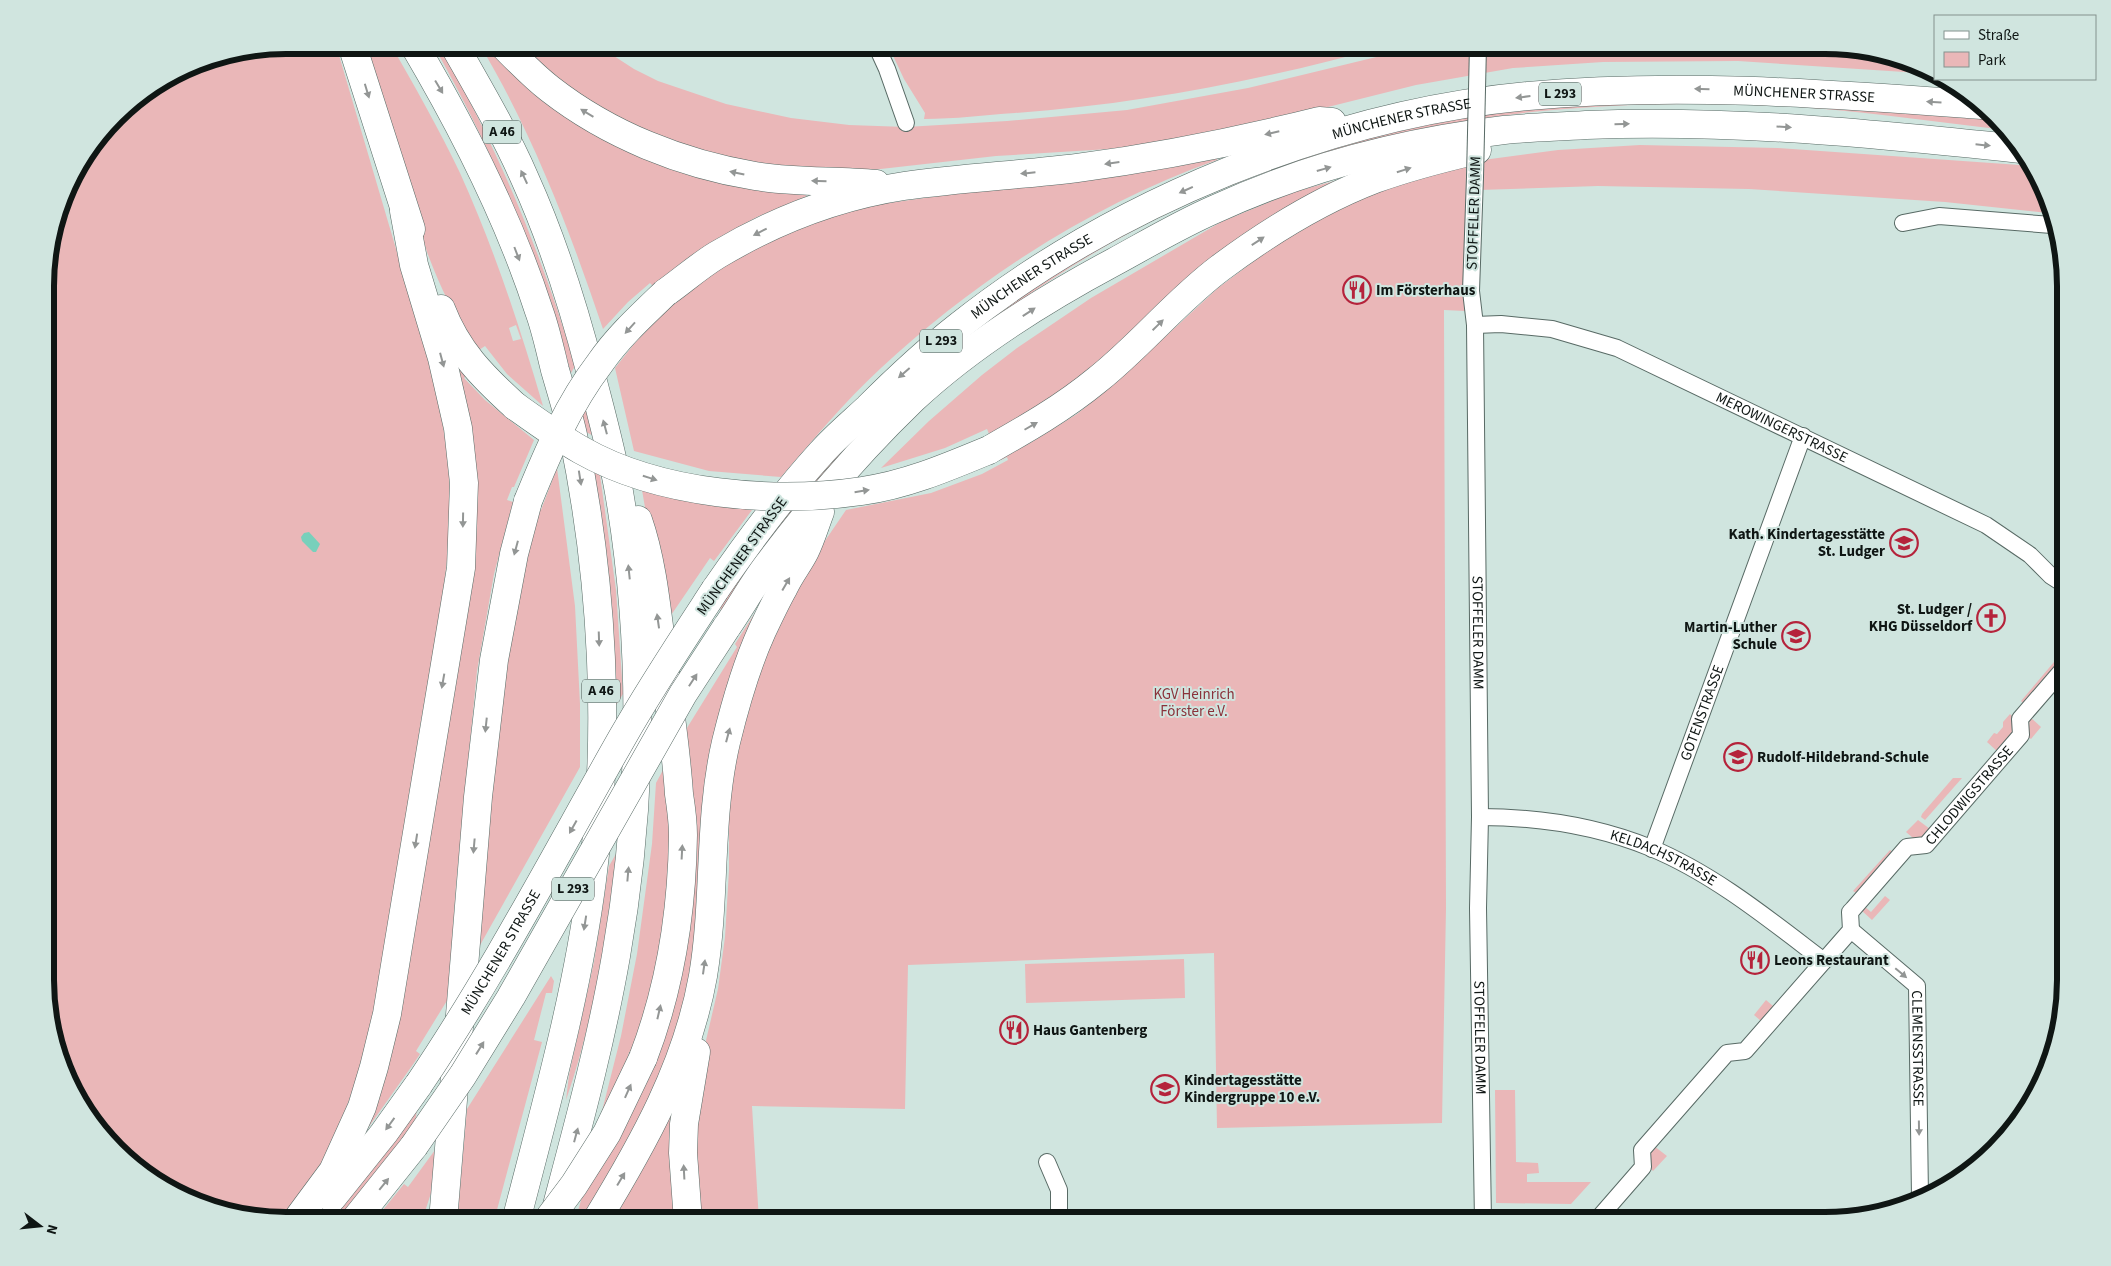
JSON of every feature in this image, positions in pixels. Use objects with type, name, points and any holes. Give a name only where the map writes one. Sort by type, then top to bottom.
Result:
[{"type":"highway","points":[[355,54],[404,211],[449,329],[480,374],[515,406],[582,451],[622,469],[658,480],[703,490],[755,496],[810,496],[864,491],[944,469],[989,450],[1057,410],[1097,380],[1218,269],[1258,241],[1306,212],[1374,180],[1445,158],[1511,145],[1533,128]]},
{"type":"highway","name":"A 46","points":[[419,54],[449,105],[499,209],[539,311],[573,434],[589,536],[599,632],[602,717],[600,789],[592,879],[580,957],[556,1066],[518,1212]]},
{"type":"highway","name":"A 46","points":[[459,54],[494,116],[525,178],[543,222],[579,327],[612,453],[619,492],[635,633],[638,709],[634,805],[627,882],[616,957],[588,1090],[555,1212]]},
{"type":"highway","points":[[513,54],[550,89],[576,107],[612,128],[684,160],[755,176],[778,179],[903,186]]},
{"type":"highway","name":"MÜNCHENER STRASSE","points":[[319,1212],[378,1140],[419,1084],[485,980],[538,891],[623,736],[715,590],[766,517],[822,451],[896,380],[959,326],[1020,282],[1106,229],[1174,195],[1231,170],[1291,148],[1371,124],[1440,109],[1524,96],[1617,90],[1751,90],[1970,104]]},
{"type":"highway","name":"L 293","points":[[447,1167],[478,797],[494,660],[506,590],[528,501],[569,408],[600,362],[633,324],[665,293],[715,256],[764,229],[804,212],[842,201],[903,186],[1130,161],[1193,150],[1319,122],[1371,124]]},
{"type":"highway","name":"MÜNCHENER STRASSE","points":[[361,1212],[414,1146],[463,1075],[511,997],[684,694],[766,567],[831,485],[914,398],[988,338],[1066,288],[1205,214],[1279,183],[1380,152],[1436,140],[1507,129],[1626,124],[1738,125],[1813,129],[2012,148]]},
{"type":"highway","points":[[303,1212],[333,1171],[362,1106],[374,1067],[387,1014],[461,568],[464,483],[458,428],[442,358],[414,265],[404,211]]},
{"type":"highway","points":[[601,1212],[639,1149],[665,1097],[678,1065],[694,1015],[703,975],[716,818],[726,744],[746,670],[784,586],[805,551],[831,485]]},
{"type":"highway","points":[[554,1212],[574,1185],[607,1133],[643,1058],[657,1022],[670,961],[680,884],[683,834],[678,772],[651,576],[639,520],[619,492]]},
{"type":"highway","points":[[687,1212],[683,1153],[684,1124],[696,1056],[694,1015]]},
{"type":"highway","points":[[431,1212],[447,1167]]},
{"type":"highway","points":[[444,1212],[447,1167]]},
{"type":"street","points":[[880,54],[906,123]]},
{"type":"street","name":"STOFFELER DAMM","points":[[1478,54],[1471,291],[1475,324],[1480,817],[1478,908],[1483,1212]]},
{"type":"street","points":[[1903,223],[1939,216],[2049,224]]},
{"type":"street","name":"MEROWINGERSTRASSE","points":[[1475,324],[1501,324],[1552,329],[1618,348],[1986,525],[2030,555],[2057,580]]},
{"type":"street","name":"GOTENSTRASSE","points":[[1652,848],[1803,436]]},
{"type":"street","name":"CHLODWIGSTRASSE","points":[[1851,930],[1850,912],[1907,847],[1926,845],[2021,735],[2020,718],[2057,677]]},
{"type":"street","name":"KELDACHSTRASSE","points":[[1480,817],[1548,820],[1590,828],[1652,848],[1726,890],[1824,961]]},
{"type":"street","points":[[1604,1212],[1643,1167],[1642,1150],[1727,1053],[1745,1051],[1851,930]]},
{"type":"street","name":"CLEMENSSTRASSE","points":[[1851,930],[1917,986],[1920,1192]]},
{"type":"street","points":[[1047,1162],[1059,1190],[1059,1212]]},
{"type":"green space","points":[[270,54],[339,54],[434,380],[442,417],[447,455],[450,513],[449,541],[438,624],[377,995],[363,1055],[344,1114],[318,1170],[288,1212],[240,1208],[197,1195],[157,1173],[133,1155],[102,1122],[85,1096],[71,1069],[62,1041],[54,996],[54,270],[62,225],[71,197],[78,183],[102,144],[144,102],[170,85],[197,71],[240,58]]},
{"type":"green space","points":[[366,54],[396,54],[452,157],[495,259],[516,317],[543,406],[507,374],[485,346],[479,350],[449,303],[427,252]],"holes":[[[516,325],[521,339],[513,341],[509,328]]]},
{"type":"green space","points":[[438,54],[444,54],[460,83],[499,161],[516,201],[533,242],[562,324],[575,366],[571,373],[544,288],[512,205],[455,84]]},
{"type":"green space","points":[[485,54],[495,54],[505,65],[668,167],[692,176],[752,189],[807,196],[757,217],[718,238],[681,263],[653,286],[650,283],[628,302],[603,329],[564,220],[534,148]]},
{"type":"green space","points":[[530,54],[611,54],[634,69],[658,81],[726,104],[791,118],[849,125],[906,127],[1007,121],[1127,110],[1248,88],[1389,54],[1470,54],[1470,69],[1486,67],[1486,54],[1841,54],[1871,58],[1918,73],[1738,61],[1603,62],[1513,68],[1416,85],[1312,111],[1155,143],[1109,149],[996,156],[854,172],[755,167],[646,133],[573,91]]},
{"type":"green space","points":[[892,54],[1356,54],[1251,79],[1158,96],[1063,109],[959,118],[924,119],[925,113],[904,79]]},
{"type":"green space","points":[[1658,100],[1912,112],[1984,117],[1996,129],[1811,108],[1719,104],[1628,105],[1539,111],[1451,123],[1364,142],[1278,168],[1194,201],[1111,243],[1039,288],[970,337],[722,613],[718,602],[747,560],[845,443],[952,345],[1034,286],[1153,217],[1284,163],[1396,130],[1507,109]]},
{"type":"green space","points":[[1640,145],[1778,148],[2023,165],[2040,197],[2045,213],[1945,202],[1749,189],[1598,186],[1479,190],[1483,160],[1558,150]]},
{"type":"green space","points":[[1218,157],[1217,160],[1171,178],[1082,222],[1038,247],[957,304],[881,368],[830,421],[781,477],[709,471],[634,451],[615,368],[634,344],[669,307],[667,304],[755,245],[860,207]]},
{"type":"green space","name":"KGV Heinrich Förster e.V.","points":[[1466,163],[1465,311],[1444,310],[1446,908],[1442,1123],[1217,1128],[1214,953],[908,965],[905,1109],[752,1106],[758,1212],[696,1212],[692,1188],[704,1049],[718,989],[725,937],[729,870],[729,783],[753,683],[801,576],[846,510],[931,493],[982,474],[1008,460],[1007,457],[1000,459],[1077,414],[1114,384],[1218,288],[1289,235],[1358,198]]},
{"type":"green space","points":[[1338,180],[1092,371],[990,436],[987,429],[945,448],[881,468],[929,421],[982,375],[1017,348],[1091,298],[1221,222],[1294,192]]},
{"type":"green space","points":[[457,364],[466,376],[464,378],[485,400],[534,440],[507,500],[513,502],[494,574],[477,671],[456,885],[448,999],[416,1051],[420,1054],[351,1152],[466,570]]},
{"type":"green space","points":[[586,409],[592,435],[586,432],[582,417]]},
{"type":"green space","points":[[557,468],[575,606],[580,704],[580,767],[479,947],[485,856],[505,657],[538,509],[541,510]]},
{"type":"green space","points":[[594,472],[600,475],[616,590],[623,694],[616,705],[608,573]]},
{"type":"green space","points":[[642,490],[704,504],[752,510],[714,561],[710,558],[665,624]]},
{"type":"green space","points":[[765,597],[702,874],[688,992],[660,1083],[590,1212],[578,1212],[582,1197],[624,1130],[650,1073],[682,736],[737,647],[735,644]]},
{"type":"green space","points":[[2057,658],[2057,666],[2024,704],[2021,701]]},
{"type":"green space","points":[[2010,714],[2013,717],[2014,734],[1998,752],[1987,742],[1994,733],[1997,734],[2003,727],[2003,722]]},
{"type":"green space","points":[[2030,717],[2041,727],[2031,739],[2028,737]]},
{"type":"green space","points":[[670,757],[670,911],[635,1054],[629,1052],[627,1062],[600,1119],[621,1036],[637,954],[652,844],[656,783]]},
{"type":"green space","points":[[1953,778],[1962,778],[1925,820],[1921,817],[1922,814]]},
{"type":"green space","points":[[1918,820],[1930,829],[1923,837],[1913,838],[1906,832]]},
{"type":"green space","points":[[1890,850],[1893,852],[1858,894],[1853,891]]},
{"type":"green space","points":[[616,854],[598,978],[576,1071],[566,1100],[569,1075],[594,962],[609,866]]},
{"type":"green space","points":[[1885,896],[1890,900],[1872,920],[1861,910],[1864,906],[1871,912]]},
{"type":"green space","points":[[1184,959],[1185,998],[1026,1003],[1025,964]]},
{"type":"green space","points":[[551,976],[554,981],[552,993],[546,993],[534,1040],[542,1042],[496,1212],[458,1212],[467,1109]]},
{"type":"green space","points":[[1766,1000],[1773,1006],[1761,1021],[1754,1015]]},
{"type":"green space","points":[[678,1090],[683,1212],[615,1212]]},
{"type":"green space","points":[[1495,1090],[1515,1090],[1516,1162],[1538,1163],[1539,1173],[1527,1174],[1527,1182],[1591,1182],[1571,1204],[1496,1203]]},
{"type":"green space","points":[[417,1108],[415,1125],[344,1212],[335,1212]]},
{"type":"green space","points":[[1654,1146],[1667,1156],[1653,1171],[1650,1168],[1650,1151]]},
{"type":"green space","points":[[435,1150],[431,1193],[425,1212],[381,1212],[404,1184],[408,1187]]},
{"type":"green space","points":[[1565,1211],[1564,1212],[1521,1212]]},
{"type":"shaded area","points":[[309,532],[320,544],[316,552],[313,552],[302,541],[301,537],[304,533]]},
{"type":"place","name":"Im Försterhaus","points":[[1357,290]]},
{"type":"place","name":"Kath. Kindertagesstätte St. Ludger","points":[[1904,543]]},
{"type":"place","name":"St. Ludger / KHG Düsseldorf","points":[[1991,618]]},
{"type":"place","name":"Martin-Luther Schule","points":[[1796,636]]},
{"type":"place","name":"Rudolf-Hildebrand-Schule","points":[[1738,757]]},
{"type":"place","name":"Leons Restaurant","points":[[1755,960]]},
{"type":"place","name":"Haus Gantenberg","points":[[1014,1030]]},
{"type":"place","name":"Kindertagesstätte Kindergruppe 10 e.V.","points":[[1165,1089]]}]
